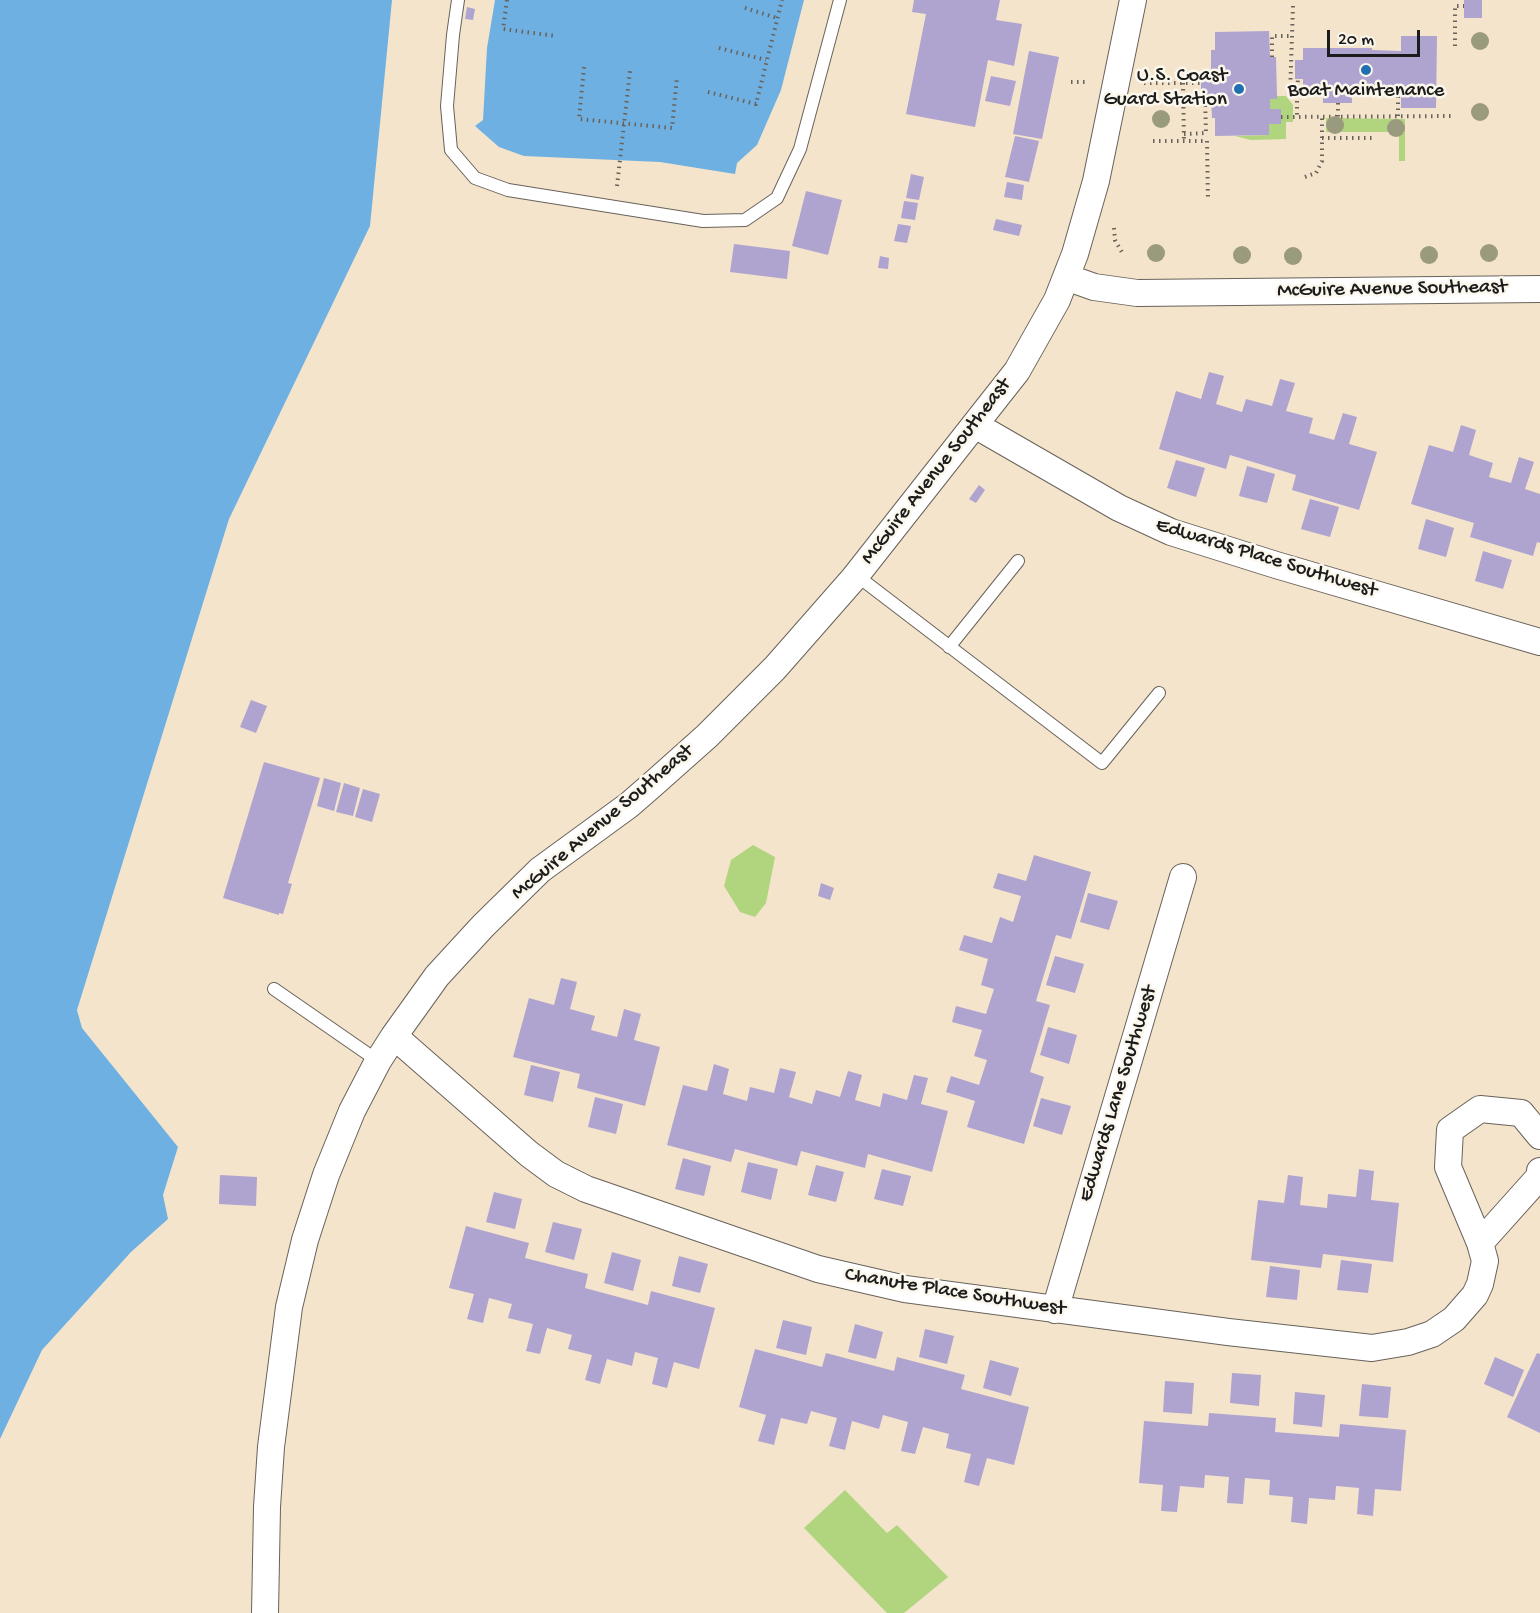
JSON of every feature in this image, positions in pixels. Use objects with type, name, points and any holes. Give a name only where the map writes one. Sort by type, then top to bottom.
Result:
[{"type":"street","name":"McGuire Avenue Southeast","points":[[265,1613],[271,1447],[289,1307],[305,1240],[326,1175],[352,1111],[378,1061],[436,976],[483,926],[540,870],[629,805],[707,736],[775,668],[856,575],[1017,371],[1050,315],[1066,278],[1083,227],[1096,180],[1133,0]]},
{"type":"street","name":"McGuire Avenue Southeast","points":[[1066,278],[1094,287],[1137,293],[1540,289]]},
{"type":"street","name":"Edwards Place Southwest","points":[[975,426],[1119,508],[1172,532],[1276,565],[1540,642]]},
{"type":"street","name":"Edwards Lane Southwest","points":[[1055,1310],[1183,877]]},
{"type":"street","name":"Chanute Place Southwest","points":[[394,1036],[529,1154],[556,1174],[586,1189],[818,1269],[946,1296],[1349,1347],[1384,1347],[1432,1334],[1464,1310],[1475,1295],[1485,1261],[1480,1243],[1448,1167],[1450,1131],[1480,1109],[1521,1113],[1540,1136]]},
{"type":"street","points":[[1480,1243],[1540,1176],[1540,1171]]},
{"type":"lane","points":[[458,0],[447,106],[451,150],[475,178],[508,190],[703,221],[745,220],[777,198],[800,149],[840,0]]},
{"type":"lane","points":[[949,647],[1018,561]]},
{"type":"lane","points":[[856,575],[1102,763],[1159,693]]},
{"type":"lane","points":[[274,989],[378,1061]]},
{"type":"path","points":[[507,0],[504,29],[556,36]]},
{"type":"path","points":[[708,92],[756,104],[782,0]]},
{"type":"path","points":[[1293,6],[1290,94],[1297,94]]},
{"type":"path","points":[[1455,46],[1455,6],[1464,6]]},
{"type":"path","points":[[745,8],[777,18]]},
{"type":"path","points":[[1272,57],[1272,36],[1292,36]]},
{"type":"path","points":[[719,48],[766,60]]},
{"type":"path","points":[[584,67],[579,119],[624,124],[672,128],[677,77]]},
{"type":"path","points":[[617,188],[630,71]]},
{"type":"path","points":[[1297,117],[1298,80]]},
{"type":"path","points":[[1071,82],[1093,82]]},
{"type":"path","points":[[1140,82],[1201,83]]},
{"type":"path","points":[[1183,83],[1184,141]]},
{"type":"path","points":[[1398,89],[1398,116]]},
{"type":"path","points":[[1184,134],[1206,133],[1205,98]]},
{"type":"path","points":[[1338,103],[1338,117]]},
{"type":"path","points":[[1281,117],[1455,116]]},
{"type":"path","points":[[1305,177],[1320,168],[1322,161],[1322,117]]},
{"type":"path","points":[[1322,138],[1376,138]]},
{"type":"path","points":[[1153,141],[1207,141],[1208,201]]},
{"type":"green space","points":[[1277,96],[1286,96],[1293,105],[1293,122],[1286,122],[1286,139],[1251,140],[1235,136],[1269,135],[1269,124],[1281,124],[1281,109],[1270,109],[1270,99],[1277,99]]},
{"type":"green space","points":[[1326,118],[1405,119],[1405,161],[1399,161],[1399,132],[1326,132]]},
{"type":"green space","points":[[753,845],[775,857],[766,903],[755,917],[740,912],[724,886],[731,860]]},
{"type":"green space","points":[[845,1490],[887,1533],[897,1525],[948,1577],[904,1613],[887,1613],[804,1528]]},
{"type":"water","points":[[0,0],[392,0],[370,226],[229,519],[77,1010],[82,1028],[178,1147],[163,1195],[168,1219],[131,1252],[42,1350],[0,1439]]},
{"type":"water","points":[[489,0],[818,0],[771,153],[711,189],[686,181],[499,158],[475,126]]},
{"type":"pier","points":[[486,0],[495,0],[487,48],[483,120],[475,126],[499,147],[524,156],[660,162],[735,174],[737,163],[757,145],[781,90],[804,0],[821,0],[792,113],[774,154],[749,194],[738,200],[724,202],[709,191],[685,183],[619,175],[548,174],[497,161],[472,126]]},
{"type":"building","points":[[914,0],[1000,0],[996,20],[1022,24],[1014,66],[988,60],[975,127],[906,114],[926,14],[912,12]]},
{"type":"building","points":[[1464,0],[1482,0],[1482,18],[1464,18]]},
{"type":"building","points":[[467,7],[475,9],[473,20],[465,19]]},
{"type":"building","name":"U.S. Coast Guard Station","points":[[1269,31],[1270,57],[1276,57],[1277,96],[1277,99],[1270,99],[1270,109],[1281,109],[1281,124],[1269,124],[1269,135],[1215,136],[1215,118],[1212,118],[1211,97],[1201,97],[1201,71],[1211,71],[1211,50],[1215,50],[1215,32]]},
{"type":"building","name":"Boat Maintenance","points":[[1401,36],[1437,36],[1436,108],[1401,108],[1401,89],[1352,92],[1352,103],[1323,103],[1323,93],[1303,93],[1303,79],[1295,79],[1295,60],[1303,60],[1303,48],[1372,48],[1372,50],[1401,51]]},
{"type":"building","points":[[1029,51],[1059,57],[1042,139],[1013,134]]},
{"type":"building","points":[[991,76],[1016,81],[1010,106],[985,101]]},
{"type":"building","points":[[1015,136],[1039,141],[1029,182],[1005,177]]},
{"type":"building","points":[[911,174],[924,177],[919,200],[906,198]]},
{"type":"building","points":[[1007,182],[1024,185],[1022,200],[1004,197]]},
{"type":"building","points":[[806,191],[842,200],[828,255],[792,246]]},
{"type":"building","points":[[904,201],[918,203],[915,220],[901,218]]},
{"type":"building","points":[[996,219],[1022,225],[1019,236],[993,230]]},
{"type":"building","points":[[898,224],[911,226],[907,243],[894,241]]},
{"type":"building","points":[[734,244],[790,251],[787,279],[730,272]]},
{"type":"building","points":[[880,256],[889,258],[888,269],[878,268]]},
{"type":"building","points":[[1209,372],[1224,376],[1216,404],[1242,412],[1246,399],[1272,406],[1280,379],[1295,383],[1286,411],[1313,418],[1309,433],[1334,440],[1343,413],[1357,417],[1349,444],[1377,452],[1359,510],[1292,490],[1296,475],[1230,455],[1226,469],[1159,449],[1176,391],[1201,399]]},
{"type":"building","points":[[1461,425],[1476,430],[1469,455],[1493,463],[1489,477],[1511,483],[1519,457],[1534,462],[1525,489],[1540,494],[1540,543],[1537,542],[1533,556],[1470,537],[1474,523],[1411,504],[1429,445],[1453,452]]},
{"type":"building","points":[[1176,460],[1205,468],[1196,497],[1167,488]]},
{"type":"building","points":[[1247,466],[1275,474],[1267,503],[1239,496]]},
{"type":"building","points":[[979,485],[985,490],[976,503],[969,499]]},
{"type":"building","points":[[1310,499],[1339,507],[1330,537],[1301,529]]},
{"type":"building","points":[[1426,519],[1454,528],[1446,557],[1418,549]]},
{"type":"building","points":[[1483,551],[1512,560],[1503,589],[1475,581]]},
{"type":"building","points":[[251,700],[267,706],[256,733],[240,727]]},
{"type":"building","points":[[264,762],[320,778],[288,883],[292,884],[283,914],[279,913],[279,915],[223,898]]},
{"type":"building","points":[[324,778],[341,783],[334,811],[317,806]]},
{"type":"building","points":[[344,783],[360,788],[353,816],[336,812]]},
{"type":"building","points":[[363,789],[380,794],[372,822],[355,817]]},
{"type":"building","points":[[1034,855],[1091,872],[1071,939],[1056,935],[1036,1001],[1050,1005],[1030,1072],[1044,1077],[1024,1144],[967,1127],[975,1101],[946,1092],[951,1076],[979,1085],[987,1060],[974,1056],[982,1030],[952,1022],[956,1006],[986,1014],[994,989],[981,985],[988,959],[959,950],[964,935],[992,943],[1000,917],[1013,922],[1021,896],[993,888],[998,873],[1026,881]]},
{"type":"building","points":[[821,883],[834,888],[830,900],[818,896]]},
{"type":"building","points":[[1088,893],[1118,901],[1109,930],[1080,922]]},
{"type":"building","points":[[1055,956],[1084,964],[1075,993],[1046,985]]},
{"type":"building","points":[[561,978],[577,982],[570,1009],[595,1016],[591,1030],[617,1037],[624,1009],[641,1014],[634,1040],[660,1047],[645,1106],[577,1088],[580,1074],[513,1057],[529,998],[554,1005]]},
{"type":"building","points":[[1048,1027],[1077,1035],[1069,1064],[1040,1055]]},
{"type":"building","points":[[714,1064],[729,1069],[723,1094],[747,1101],[750,1087],[774,1093],[780,1068],[796,1072],[789,1097],[812,1104],[816,1090],[840,1097],[848,1071],[862,1075],[855,1100],[880,1107],[883,1093],[907,1100],[914,1075],[928,1078],[921,1104],[948,1111],[932,1172],[868,1154],[865,1168],[801,1151],[797,1166],[735,1149],[731,1162],[667,1145],[683,1085],[707,1091]]},
{"type":"building","points":[[531,1065],[560,1072],[553,1102],[524,1095]]},
{"type":"building","points":[[595,1097],[623,1104],[616,1134],[588,1127]]},
{"type":"building","points":[[1041,1098],[1071,1106],[1062,1135],[1033,1126]]},
{"type":"building","points":[[683,1158],[711,1166],[704,1196],[675,1189]]},
{"type":"building","points":[[748,1162],[778,1169],[771,1200],[741,1192]]},
{"type":"building","points":[[816,1165],[844,1172],[836,1202],[808,1195]]},
{"type":"building","points":[[882,1169],[911,1176],[903,1206],[874,1199]]},
{"type":"building","points":[[1359,1169],[1374,1171],[1371,1200],[1399,1203],[1393,1262],[1323,1254],[1321,1268],[1251,1260],[1258,1200],[1284,1203],[1288,1175],[1303,1177],[1300,1205],[1327,1208],[1328,1194],[1356,1197]]},
{"type":"building","points":[[220,1175],[257,1177],[256,1206],[219,1204]]},
{"type":"building","points":[[494,1192],[522,1199],[515,1229],[486,1222]]},
{"type":"building","points":[[553,1222],[582,1229],[574,1260],[545,1252]]},
{"type":"building","points":[[466,1226],[529,1243],[525,1258],[588,1274],[585,1288],[648,1305],[651,1291],[715,1308],[699,1369],[674,1362],[667,1388],[652,1384],[658,1358],[635,1352],[632,1366],[607,1359],[600,1384],[585,1380],[592,1355],[568,1349],[572,1335],[547,1328],[540,1354],[526,1351],[533,1324],[508,1318],[512,1304],[489,1298],[483,1323],[467,1319],[474,1294],[449,1288]]},
{"type":"building","points":[[612,1252],[641,1260],[633,1291],[604,1283]]},
{"type":"building","points":[[679,1256],[708,1264],[700,1293],[672,1286]]},
{"type":"building","points":[[1341,1260],[1372,1264],[1368,1293],[1337,1290]]},
{"type":"building","points":[[1270,1266],[1300,1270],[1297,1300],[1266,1297]]},
{"type":"building","points":[[783,1320],[812,1327],[806,1355],[776,1348]]},
{"type":"building","points":[[855,1324],[883,1332],[876,1359],[848,1352]]},
{"type":"building","points":[[925,1329],[954,1336],[947,1364],[919,1357]]},
{"type":"building","points":[[755,1349],[822,1367],[826,1353],[894,1371],[897,1357],[965,1375],[961,1389],[1029,1407],[1014,1465],[987,1458],[979,1486],[964,1482],[971,1454],[946,1448],[949,1434],[923,1427],[915,1454],[901,1451],[908,1422],[883,1415],[879,1429],[852,1421],[845,1450],[829,1446],[837,1418],[811,1411],[807,1424],[781,1418],[774,1445],[758,1441],[766,1415],[739,1407]]},
{"type":"building","points":[[1537,1353],[1540,1354],[1540,1433],[1507,1417]]},
{"type":"building","points":[[1495,1357],[1524,1370],[1513,1397],[1484,1384]]},
{"type":"building","points":[[990,1360],[1019,1368],[1011,1396],[983,1388]]},
{"type":"building","points":[[1232,1373],[1261,1375],[1259,1406],[1230,1403]]},
{"type":"building","points":[[1165,1381],[1194,1383],[1192,1414],[1163,1412]]},
{"type":"building","points":[[1362,1384],[1391,1387],[1388,1418],[1359,1416]]},
{"type":"building","points":[[1295,1392],[1325,1395],[1322,1427],[1293,1424]]},
{"type":"building","points":[[1209,1413],[1276,1418],[1275,1432],[1339,1437],[1340,1424],[1406,1430],[1401,1491],[1375,1489],[1373,1516],[1357,1514],[1359,1488],[1336,1486],[1335,1500],[1309,1498],[1307,1524],[1291,1522],[1293,1497],[1269,1495],[1270,1480],[1245,1478],[1243,1504],[1227,1503],[1229,1477],[1205,1475],[1204,1488],[1180,1486],[1177,1512],[1161,1511],[1163,1485],[1139,1483],[1144,1421],[1208,1426]]},
{"type":"place","name":"Boat Maintenance","points":[[1366,70]]},
{"type":"place","name":"U.S. Coast Guard Station","points":[[1239,89]]}]
